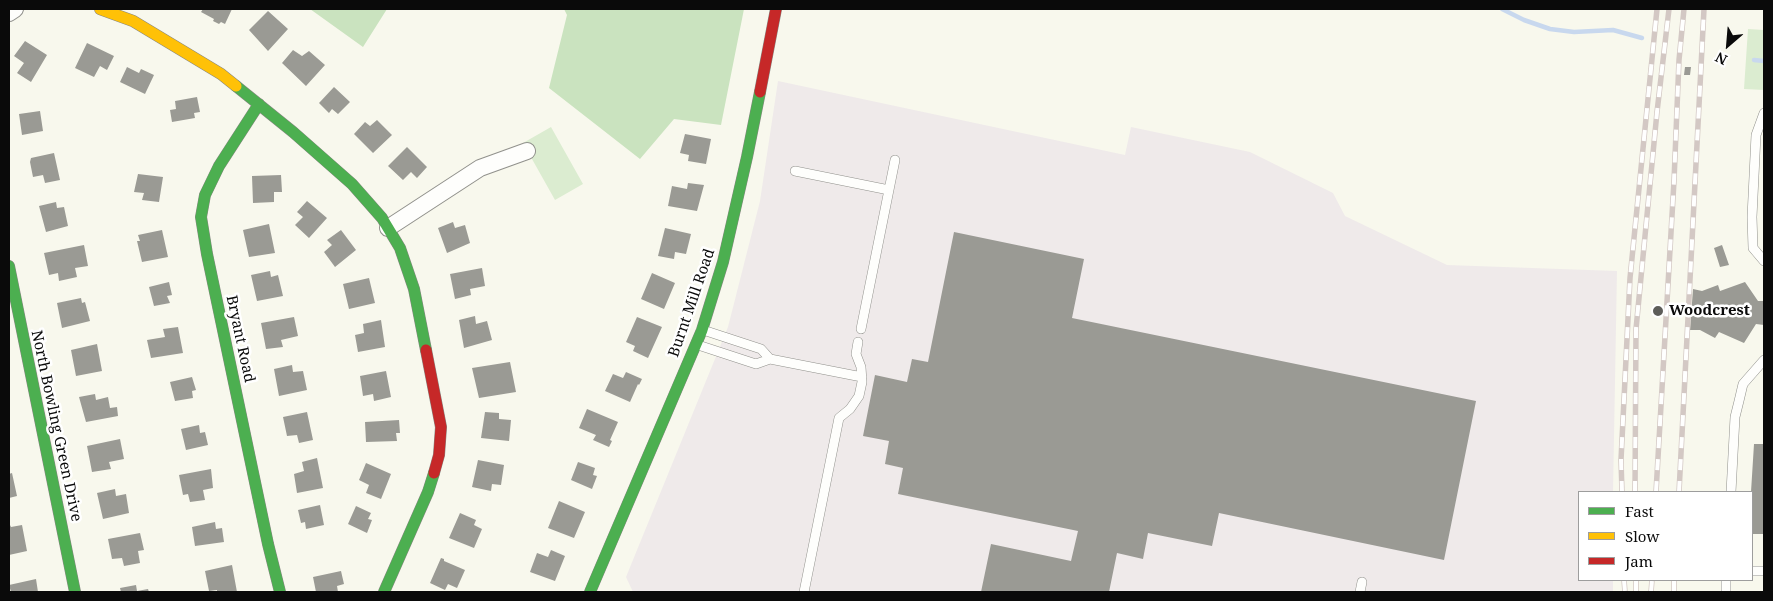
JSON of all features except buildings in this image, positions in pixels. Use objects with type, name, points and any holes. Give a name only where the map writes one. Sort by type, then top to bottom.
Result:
[{"type":"street","points":[[9,13],[15,9]]},
{"type":"street","points":[[100,9],[141,26],[221,74],[259,104],[352,184],[382,218],[400,248],[414,289],[441,427],[440,455],[428,492],[384,592]]},
{"type":"street","name":"Burnt Mill Road","points":[[590,592],[702,330],[725,253],[747,157],[776,9]]},
{"type":"street","name":"Bryant Road","points":[[259,104],[219,166],[205,196],[201,217],[207,254],[268,544],[280,592]]},
{"type":"street","points":[[388,228],[480,168],[527,151]]},
{"type":"street","name":"North Bowling Green Drive","points":[[9,266],[74,592]]},
{"type":"lane","points":[[1764,113],[1756,135],[1752,217],[1753,248],[1764,261]]},
{"type":"lane","points":[[861,329],[895,160]]},
{"type":"lane","points":[[795,171],[889,190]]},
{"type":"lane","points":[[702,330],[761,349],[770,359]]},
{"type":"lane","points":[[804,592],[839,418],[850,409],[859,396],[862,377],[861,367],[856,354],[858,342]]},
{"type":"lane","points":[[696,344],[756,364],[770,359],[862,377]]},
{"type":"lane","points":[[1731,491],[1738,401],[1744,384],[1764,360]]},
{"type":"lane","points":[[1360,592],[1362,582]]},
{"type":"shaded area","points":[[778,81],[1125,155],[1131,127],[1250,152],[1333,193],[1345,216],[1447,265],[1617,271],[1613,491],[1578,491],[1578,581],[1613,581],[1613,592],[633,592],[626,577],[728,327],[760,201]]},
{"type":"green space","points":[[310,9],[387,9],[363,47]]},
{"type":"green space","points":[[564,9],[744,9],[721,125],[674,119],[640,159],[549,88],[567,15]]},
{"type":"green space","points":[[1748,29],[1764,30],[1764,90],[1744,89]]},
{"type":"green space","points":[[551,127],[583,184],[555,200],[523,143]]},
{"type":"waterway","points":[[1502,9],[1524,20],[1550,29],[1574,32],[1613,30],[1642,38]]},
{"type":"waterway","points":[[1754,60],[1764,61]]},
{"type":"railway","points":[[1622,491],[1621,460],[1630,278],[1657,9]]},
{"type":"railway","points":[[1635,491],[1636,329],[1669,9]]},
{"type":"railway","points":[[1656,491],[1679,60],[1684,9]]},
{"type":"railway","points":[[1679,491],[1704,9]]},
{"type":"railway","points":[[1624,581],[1625,592]]},
{"type":"railway","points":[[1636,581],[1636,592]]},
{"type":"railway","points":[[1651,592],[1652,581]]},
{"type":"railway","points":[[1674,581],[1674,592]]},
{"type":"traffic: fast","points":[[236,86],[293,132],[352,184],[382,218],[400,248],[414,289],[426,350]]},
{"type":"traffic: fast","points":[[590,592],[702,330],[723,262],[760,92]]},
{"type":"traffic: fast","points":[[259,104],[219,166],[205,195],[201,217],[207,254],[268,544],[280,592]]},
{"type":"traffic: fast","points":[[9,266],[75,592]]},
{"type":"traffic: fast","points":[[384,592],[428,492],[434,473]]},
{"type":"traffic: slow","points":[[100,9],[133,21],[221,74],[236,86]]},
{"type":"traffic: jam","points":[[760,92],[776,9]]},
{"type":"traffic: jam","points":[[426,350],[441,427],[439,455],[434,473]]},
{"type":"place","name":"Woodcrest","points":[[1658,311]]}]
